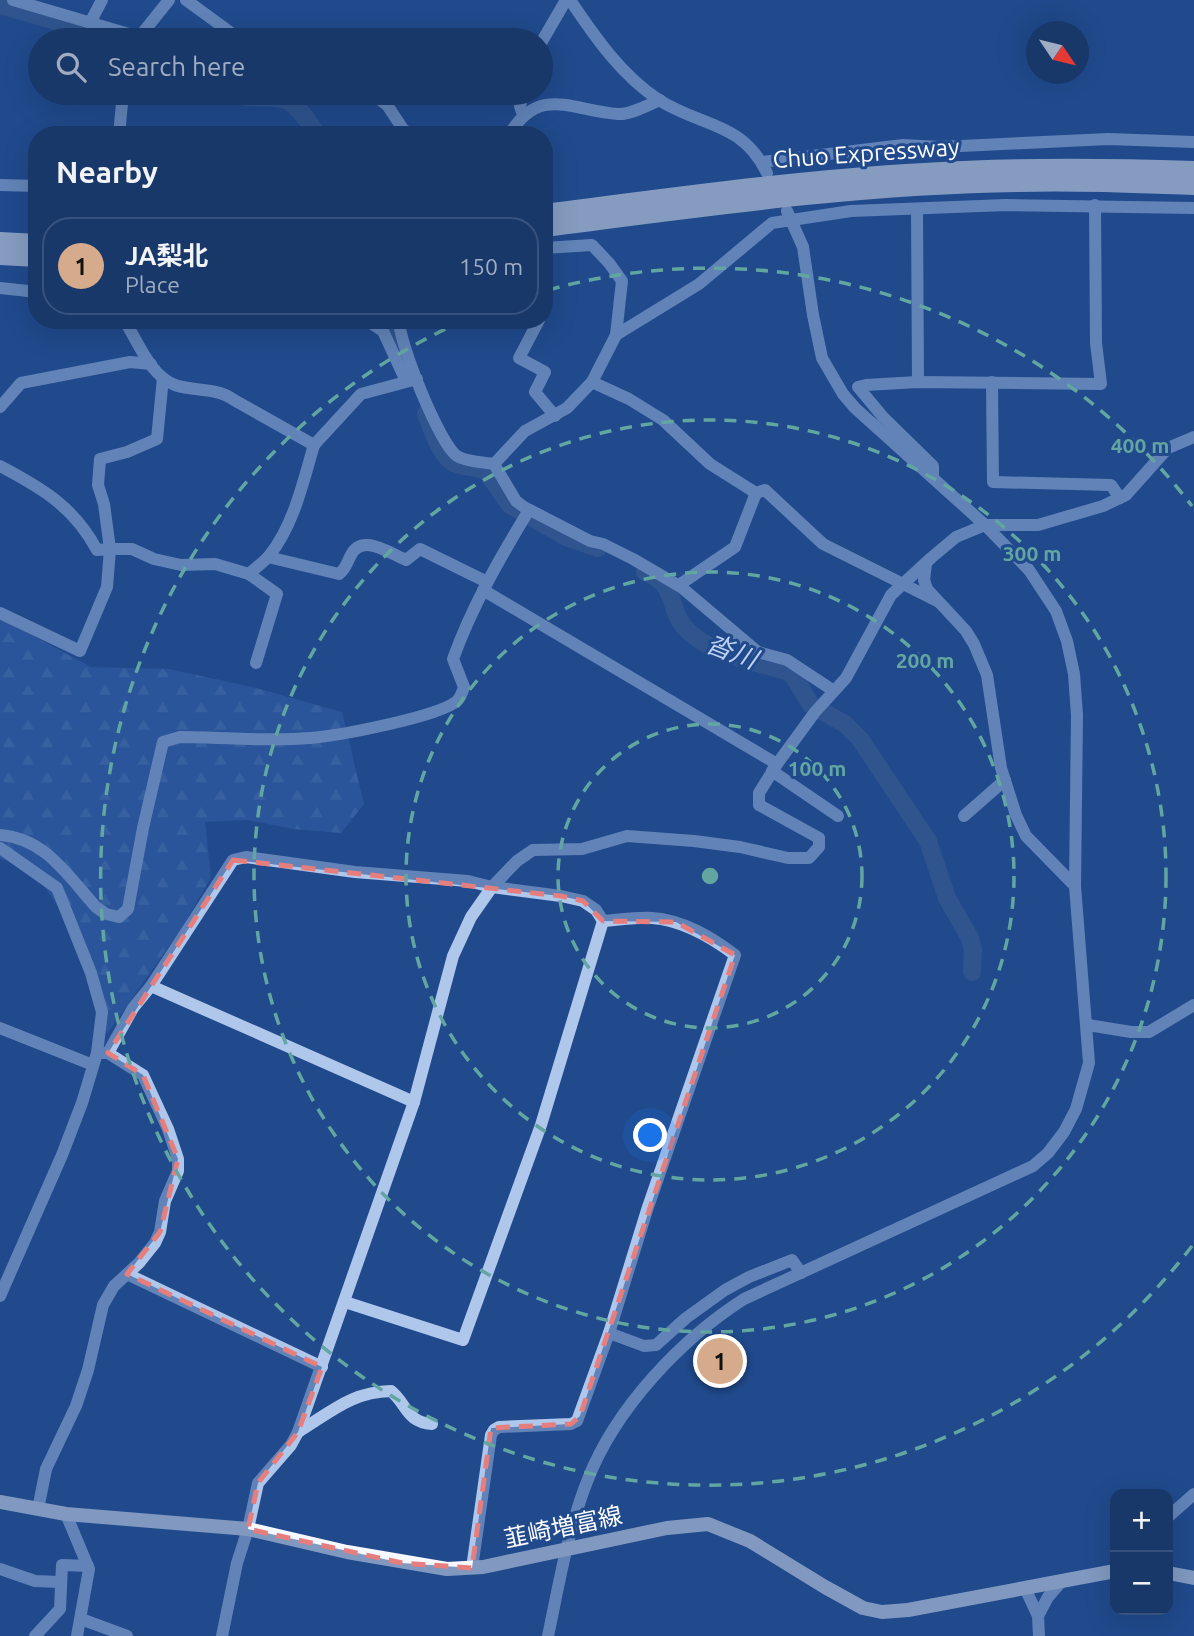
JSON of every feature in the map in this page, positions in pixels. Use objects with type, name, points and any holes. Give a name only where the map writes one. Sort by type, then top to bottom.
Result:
[{"type":"highway","name":"Chuo Expressway","points":[[553,212],[789,183],[923,172],[1099,166],[1194,170]]},
{"type":"highway","name":"Chuo Expressway","points":[[553,227],[794,198],[928,187],[1018,183],[1194,186]]},
{"type":"highway","points":[[0,241],[28,243]]},
{"type":"highway","points":[[0,256],[28,258]]},
{"type":"main road","name":"韮崎増富線","points":[[0,1503],[66,1514],[248,1529],[402,1563],[447,1569],[483,1567],[667,1528],[708,1524],[750,1541],[863,1608],[882,1612],[908,1610],[1110,1572]]},
{"type":"main road","points":[[1173,1574],[1194,1578]]},
{"type":"street","points":[[13,0],[109,28]]},
{"type":"street","points":[[91,22],[103,0]]},
{"type":"street","points":[[146,28],[169,0]]},
{"type":"street","points":[[186,0],[224,28]]},
{"type":"street","points":[[550,28],[568,0],[627,76],[660,100],[743,139],[764,167],[903,145],[940,147],[1108,139],[1194,142]]},
{"type":"street","points":[[553,105],[621,115],[660,100]]},
{"type":"street","points":[[120,126],[122,105]]},
{"type":"street","points":[[387,105],[400,126]]},
{"type":"street","points":[[520,105],[523,115]]},
{"type":"street","points":[[515,126],[523,115],[542,105]]},
{"type":"street","points":[[0,185],[28,186]]},
{"type":"street","points":[[616,335],[699,284],[772,223],[790,216],[1006,205],[1194,208]]},
{"type":"street","points":[[933,478],[933,466],[883,417],[858,387],[918,382],[1101,384],[1096,343],[1095,205]]},
{"type":"street","points":[[917,209],[918,382]]},
{"type":"street","points":[[548,1636],[568,1548],[595,1462],[619,1422],[681,1348],[716,1317],[744,1299],[1033,1166],[1048,1153],[1064,1132],[1076,1109],[1089,1063],[1075,886],[1077,715],[1074,674],[1067,640],[1056,611],[1037,580],[985,525],[855,408],[830,374],[817,342],[803,247],[790,216]]},
{"type":"street","points":[[494,464],[525,431],[567,408],[592,382],[616,335],[622,281],[592,245],[553,247]]},
{"type":"street","points":[[0,288],[28,291]]},
{"type":"street","points":[[130,329],[151,364],[175,385],[225,393],[314,445]]},
{"type":"street","points":[[380,329],[397,361],[412,380],[443,440],[454,454],[460,458],[494,464],[516,501],[529,510],[590,541],[603,544],[679,585],[758,652],[787,660],[834,691]]},
{"type":"street","points":[[401,329],[412,380]]},
{"type":"street","points":[[397,361],[404,345],[406,329]]},
{"type":"street","points":[[534,329],[519,358],[545,372],[535,392],[555,416]]},
{"type":"street","points":[[0,407],[21,383],[130,362],[151,364]]},
{"type":"street","points":[[0,613],[80,651],[107,587],[110,549],[104,505],[97,485],[100,459],[127,452],[158,439],[163,377]]},
{"type":"street","points":[[249,573],[268,557],[282,537],[299,497],[314,445],[361,394],[412,380]]},
{"type":"street","points":[[592,382],[629,399],[663,420],[710,464],[738,484],[756,493],[765,490],[823,544],[937,601]]},
{"type":"street","points":[[992,382],[993,482],[1111,485],[1120,498]]},
{"type":"street","points":[[222,1636],[237,1563],[258,1483],[298,1433],[414,1102],[453,956],[471,918],[492,887],[517,861],[533,850],[582,849],[627,836],[706,842],[788,858],[809,858],[819,847],[819,838],[759,805],[758,793],[818,709],[846,678],[891,595],[956,537],[985,525],[1038,525],[1103,506],[1126,495],[1168,448],[1194,437]]},
{"type":"street","points":[[0,466],[39,486],[67,508],[86,530],[97,550],[132,549],[154,559],[181,565],[215,564],[249,573],[277,594],[256,663]]},
{"type":"street","points":[[679,585],[735,547],[756,493]]},
{"type":"street","points":[[0,835],[32,842],[46,851],[96,907],[106,914],[118,917],[128,909],[163,742],[180,737],[312,738],[369,728],[444,709],[460,698],[463,692],[464,687],[453,659],[463,631],[485,586],[529,510]]},
{"type":"street","points":[[268,557],[339,573],[344,570],[352,551],[359,545],[366,544],[405,560],[420,549],[485,586],[774,767],[838,816]]},
{"type":"street","points":[[926,564],[926,589],[966,631],[987,675],[1000,768],[1026,836],[1075,886]]},
{"type":"street","points":[[964,816],[1004,780]]},
{"type":"street","points":[[0,848],[57,888],[91,973],[102,1012],[99,1057]]},
{"type":"street","points":[[0,1296],[62,1155],[99,1057],[151,985],[233,860],[246,856],[355,872],[468,881],[583,901],[596,910],[603,921],[541,1125],[463,1340],[345,1302]]},
{"type":"street","points":[[472,1568],[491,1435],[494,1430],[499,1427],[571,1424],[576,1421],[609,1333],[647,1210],[735,955],[716,940],[676,922],[652,918],[603,921]]},
{"type":"street","points":[[151,985],[414,1102]]},
{"type":"street","points":[[1088,1025],[1149,1032],[1194,1005]]},
{"type":"street","points":[[0,1028],[99,1057],[143,1075],[169,1129],[178,1159],[178,1171],[165,1200],[160,1232],[155,1243],[114,1286],[103,1305],[89,1370],[76,1406],[46,1469],[38,1509]]},
{"type":"street","points":[[609,1333],[644,1346],[656,1345],[725,1290],[749,1277],[792,1261],[801,1273]]},
{"type":"street","points":[[127,1274],[322,1367]]},
{"type":"street","points":[[298,1433],[343,1403],[362,1394],[378,1391],[391,1391],[408,1414],[421,1423],[432,1424]]},
{"type":"street","points":[[1173,1513],[1194,1494]]},
{"type":"street","points":[[66,1514],[88,1566],[77,1636]]},
{"type":"street","points":[[35,1636],[60,1609],[62,1565],[88,1566]]},
{"type":"street","points":[[0,1569],[36,1581],[61,1582]]},
{"type":"street","points":[[1038,1616],[1048,1597],[1061,1582]]},
{"type":"street","points":[[1025,1588],[1038,1616],[1039,1636]]},
{"type":"street","points":[[81,1619],[127,1636]]},
{"type":"highlighted area","points":[[233,860],[561,896],[583,901],[603,921],[676,922],[735,955],[580,1416],[571,1424],[491,1428],[472,1568],[402,1563],[248,1529],[258,1483],[298,1432],[322,1367],[127,1274],[160,1232],[178,1159],[143,1075],[108,1053]]},
{"type":"green space","points":[[0,618],[91,667],[169,669],[260,689],[342,712],[364,804],[341,833],[293,829],[247,820],[205,822],[211,878],[181,929],[107,1034],[87,948],[39,879],[14,862],[0,859]]},
{"type":"waterway","points":[[0,5],[80,28]]},
{"type":"waterway","name":"沓川","points":[[294,105],[311,126]]},
{"type":"waterway","name":"沓川","points":[[396,329],[395,346],[403,363]]},
{"type":"waterway","name":"沓川","points":[[426,414],[437,441],[449,460],[487,472],[510,505],[566,537],[598,548]]},
{"type":"waterway","name":"沓川","points":[[645,572],[663,583],[681,623],[695,637],[719,650],[793,675],[811,705],[845,724],[860,739],[928,841],[947,898],[970,938],[973,949],[972,972]]},
{"type":"place","name":"JA梨北","points":[[720,1361]]}]
